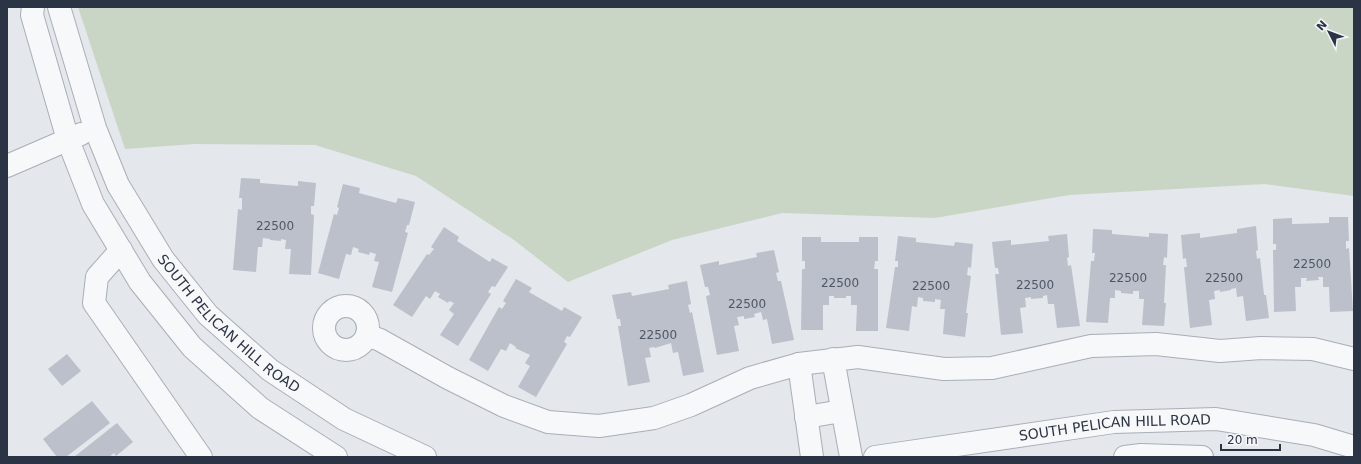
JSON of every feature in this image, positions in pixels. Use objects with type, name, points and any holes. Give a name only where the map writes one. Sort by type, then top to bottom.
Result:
[{"type":"street","points":[[33,7],[32,15],[68,140],[93,204],[140,282],[192,347],[260,408],[336,457]]},
{"type":"street","name":"SOUTH PELICAN HILL ROAD","points":[[59,7],[95,128],[118,185],[163,259],[208,315],[270,370],[344,419],[425,457]]},
{"type":"street","points":[[7,166],[95,128]]},
{"type":"street","points":[[121,250],[97,277],[94,303],[201,457]]},
{"type":"street","points":[[366,335],[380,340],[448,378],[504,406],[548,422],[599,426],[654,418],[691,405],[750,378],[799,364],[833,359],[858,357],[944,369],[992,368],[1091,346],[1156,344],[1220,351],[1261,348],[1313,349],[1354,359]]},
{"type":"street","points":[[833,359],[851,457]]},
{"type":"street","points":[[799,364],[812,457]]},
{"type":"street","points":[[806,417],[842,411]]},
{"type":"street","name":"SOUTH PELICAN HILL ROAD","points":[[875,457],[1114,422],[1216,419],[1314,435],[1354,447]]},
{"type":"street","name":"SOUTH PELICAN HILL ROAD","points":[[1125,457],[1141,455],[1202,457]]},
{"type":"green space","points":[[78,7],[1354,7],[1354,196],[1265,184],[1069,195],[935,218],[782,213],[672,240],[568,282],[514,240],[416,176],[315,145],[195,144],[125,149]]},
{"type":"building","points":[[241,178],[260,179],[260,183],[298,186],[298,181],[316,183],[314,206],[311,206],[311,214],[314,215],[311,275],[289,274],[291,249],[285,249],[286,240],[281,239],[281,241],[263,238],[262,247],[258,247],[256,272],[233,270],[238,209],[242,210],[242,198],[239,198]]},
{"type":"building","points":[[343,184],[360,188],[359,193],[396,203],[398,198],[415,202],[409,225],[407,225],[405,232],[408,233],[392,292],[372,287],[379,262],[374,261],[376,254],[370,252],[369,255],[358,252],[359,249],[353,247],[351,255],[346,254],[339,279],[318,273],[334,214],[337,215],[339,208],[337,207]]},
{"type":"building","points":[[1329,217],[1348,217],[1349,241],[1346,241],[1346,249],[1349,248],[1353,311],[1330,312],[1329,287],[1323,287],[1323,277],[1318,277],[1319,280],[1306,281],[1307,278],[1301,278],[1301,287],[1295,287],[1296,311],[1274,312],[1273,250],[1276,250],[1276,244],[1273,244],[1273,219],[1292,218],[1292,224],[1329,223]]},
{"type":"building","points":[[1256,226],[1258,250],[1256,251],[1257,259],[1260,258],[1264,295],[1266,295],[1269,318],[1246,321],[1243,296],[1237,297],[1236,288],[1220,292],[1220,290],[1214,291],[1215,299],[1209,300],[1212,325],[1190,328],[1184,267],[1187,267],[1186,258],[1183,259],[1181,235],[1200,233],[1200,238],[1237,233],[1237,229]]},
{"type":"building","points":[[444,227],[459,237],[457,241],[490,262],[492,258],[508,267],[495,287],[492,286],[488,292],[491,294],[458,346],[440,335],[454,314],[449,310],[454,303],[449,301],[448,303],[438,297],[440,294],[435,291],[430,299],[426,296],[412,317],[393,305],[427,254],[429,255],[434,249],[431,247]]},
{"type":"building","points":[[1093,229],[1112,230],[1112,234],[1149,237],[1149,233],[1168,234],[1167,258],[1164,257],[1163,265],[1166,265],[1164,303],[1166,303],[1164,326],[1142,325],[1144,299],[1139,299],[1139,291],[1133,291],[1133,294],[1121,293],[1121,291],[1115,290],[1115,298],[1110,298],[1108,323],[1086,322],[1091,261],[1094,261],[1095,253],[1092,253]]},
{"type":"building","points":[[1067,234],[1069,257],[1067,258],[1068,266],[1071,265],[1080,326],[1057,328],[1054,304],[1048,304],[1047,295],[1043,296],[1043,298],[1025,298],[1026,307],[1020,308],[1023,333],[1001,335],[995,274],[999,274],[998,268],[995,268],[992,242],[1011,240],[1011,245],[1049,241],[1048,236]]},
{"type":"building","points":[[898,236],[916,238],[916,242],[954,246],[955,242],[973,244],[971,268],[968,267],[967,275],[971,276],[966,313],[968,313],[965,337],[943,334],[945,309],[940,309],[941,300],[935,299],[935,302],[923,301],[923,298],[918,297],[917,307],[912,306],[909,331],[886,328],[895,267],[898,267],[898,261],[895,261]]},
{"type":"building","points":[[802,237],[821,237],[821,242],[859,242],[859,237],[878,237],[878,261],[875,261],[874,269],[878,269],[878,331],[856,331],[857,305],[851,305],[851,296],[846,296],[846,298],[834,298],[834,296],[829,296],[829,305],[823,305],[823,330],[801,330],[802,269],[805,269],[805,261],[802,261]]},
{"type":"building","points":[[774,250],[779,272],[776,273],[778,281],[781,281],[794,340],[772,344],[767,319],[763,320],[761,312],[754,314],[755,317],[744,319],[744,316],[737,317],[739,325],[734,326],[739,351],[717,355],[706,296],[710,295],[708,287],[705,287],[700,265],[719,261],[719,265],[757,257],[756,253]]},
{"type":"building","points":[[516,279],[532,288],[529,292],[562,311],[564,307],[582,317],[570,337],[567,336],[564,342],[567,344],[536,397],[518,387],[530,366],[525,363],[530,355],[515,348],[516,347],[510,343],[506,351],[501,349],[488,371],[469,360],[499,307],[502,309],[506,303],[503,301]]},
{"type":"building","points":[[687,281],[691,304],[688,305],[690,313],[692,312],[704,372],[683,376],[678,352],[673,353],[671,343],[655,348],[649,348],[651,357],[645,358],[650,382],[628,386],[618,326],[621,326],[620,319],[617,319],[612,295],[631,292],[632,296],[669,289],[668,285]]},
{"type":"building","points":[[67,354],[81,371],[62,386],[48,369]]},
{"type":"building","points":[[92,401],[110,423],[66,457],[57,457],[43,439]]},
{"type":"building","points":[[117,423],[133,442],[116,456],[114,453],[109,457],[74,457]]}]
